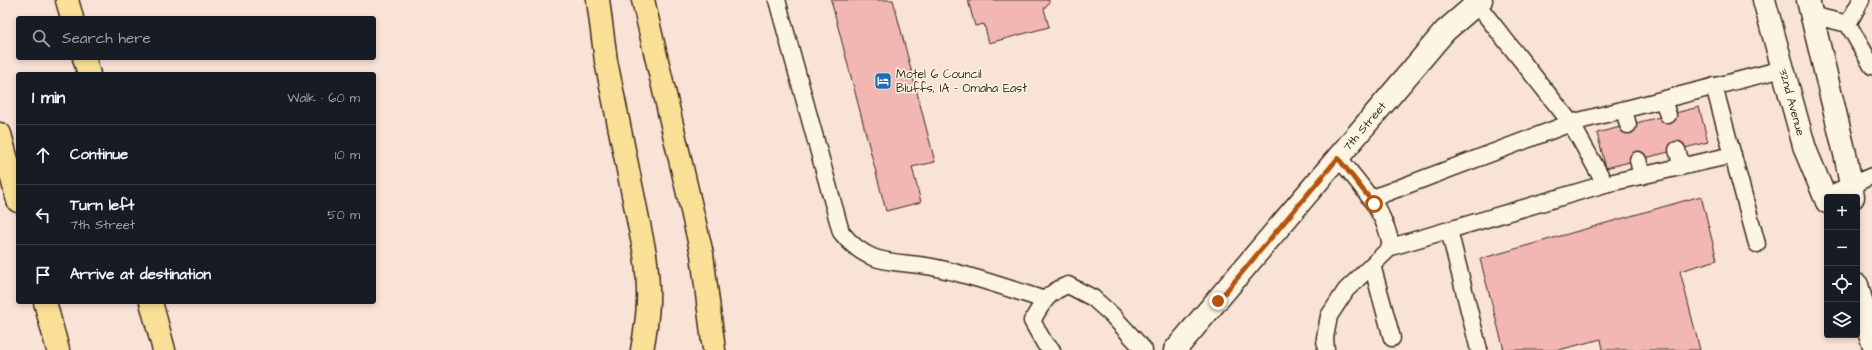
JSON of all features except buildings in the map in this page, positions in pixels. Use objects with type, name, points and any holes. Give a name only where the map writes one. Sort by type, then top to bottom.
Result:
[{"type":"highway","points":[[67,0],[71,16]]},
{"type":"highway","points":[[598,0],[606,61],[644,246],[649,284],[648,317],[642,350]]},
{"type":"highway","points":[[643,0],[701,246],[714,350]]},
{"type":"highway","points":[[0,134],[16,193]]},
{"type":"highway","points":[[46,304],[58,350]]},
{"type":"highway","points":[[152,304],[164,350]]},
{"type":"street","name":"32nd Avenue","points":[[1764,0],[1805,149],[1825,194]]},
{"type":"street","name":"7th Street","points":[[1176,350],[1445,31],[1478,2]]},
{"type":"street","points":[[1810,7],[1846,158],[1852,190]]},
{"type":"street","points":[[1863,291],[1872,341]]},
{"type":"lane","points":[[777,0],[841,232],[850,244],[863,253],[886,262],[937,268],[1045,300]]},
{"type":"lane","points":[[1848,24],[1861,0]]},
{"type":"lane","points":[[1478,2],[1571,123],[1605,184]]},
{"type":"lane","points":[[1810,7],[1848,24],[1871,63]]},
{"type":"lane","points":[[1370,199],[1571,123],[1626,117],[1666,107],[1714,86],[1783,69]]},
{"type":"lane","points":[[1714,86],[1757,244]]},
{"type":"lane","points":[[1677,150],[1682,166]]},
{"type":"lane","points":[[1326,350],[1325,338],[1329,316],[1346,290],[1390,247],[1605,184],[1733,155]]},
{"type":"lane","points":[[1338,158],[1370,199],[1389,232],[1390,247]]},
{"type":"lane","points":[[1638,160],[1642,176]]},
{"type":"lane","points":[[1833,194],[1837,190],[1852,190],[1872,176]]},
{"type":"lane","points":[[1449,230],[1479,350]]},
{"type":"lane","points":[[1372,265],[1392,338]]},
{"type":"lane","points":[[1052,350],[1045,344],[1032,321],[1045,300],[1055,290],[1068,285],[1093,298],[1112,315],[1144,350]]},
{"type":"place","name":"Motel 6 Council Bluffs, IA - Omaha East","points":[[883,81]]},
{"type":"route","points":[[1218,301],[1338,158],[1374,204]]}]
